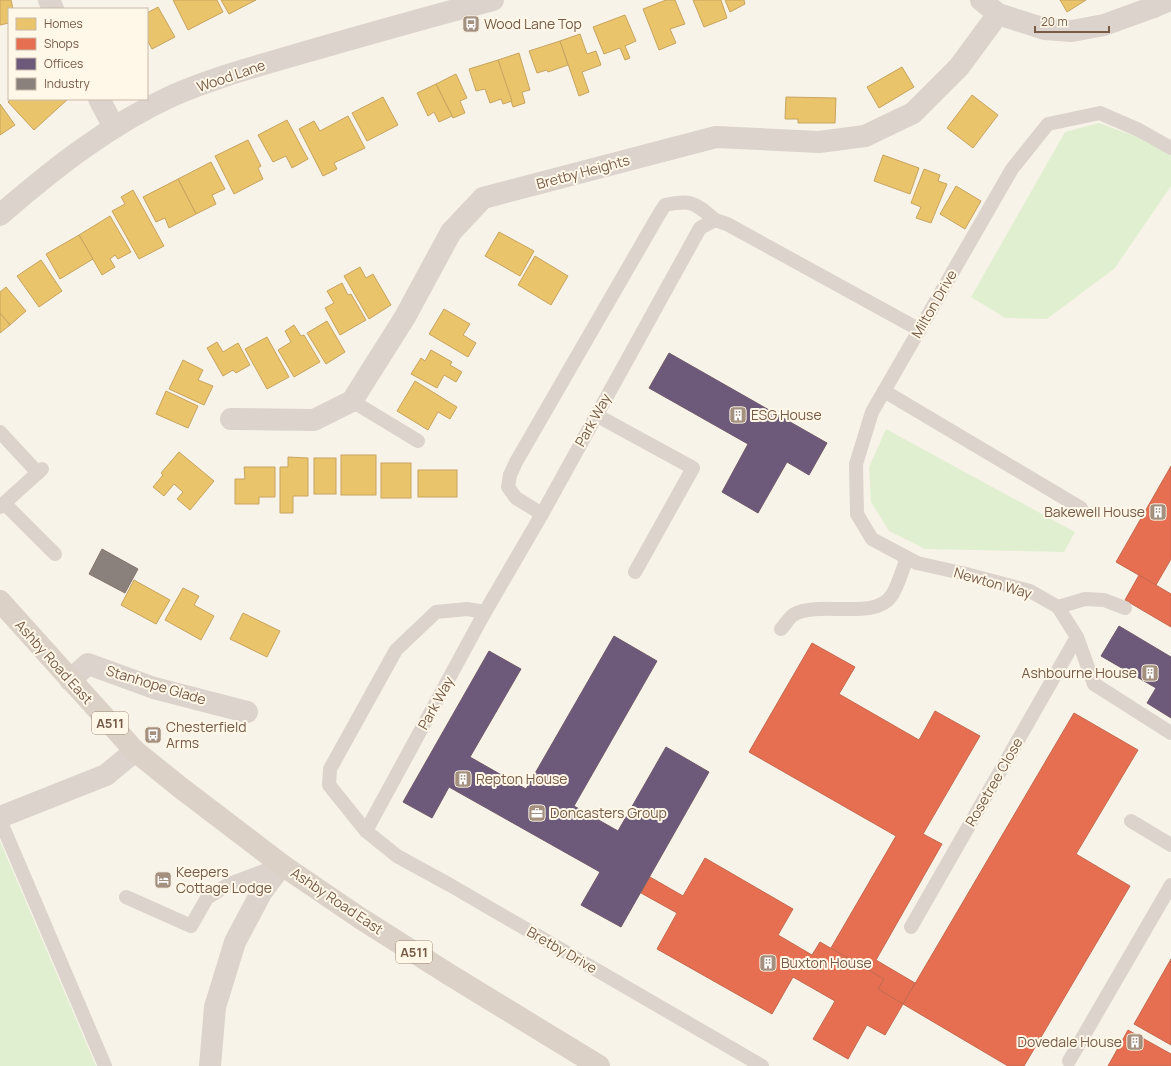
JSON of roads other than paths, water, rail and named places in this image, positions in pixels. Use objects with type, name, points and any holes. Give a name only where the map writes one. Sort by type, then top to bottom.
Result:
[{"type":"highway","name":"Ashby Road East","points":[[0,601],[135,751],[187,793],[282,865],[360,918],[599,1066]]},
{"type":"street","name":"Wood Lane","points":[[0,215],[38,183],[114,128],[174,96],[230,74],[366,34],[493,0]]},
{"type":"street","points":[[981,0],[998,14],[1045,29],[1072,31],[1104,25],[1170,0]]},
{"type":"street","name":"Bretby Heights","points":[[352,401],[405,317],[451,232],[484,198],[716,137],[818,142],[865,136],[913,113],[959,67],[998,14]]},
{"type":"street","points":[[100,100],[114,128]]},
{"type":"street","points":[[231,419],[314,420],[352,401]]},
{"type":"street","name":"Stanhope Glade","points":[[70,680],[88,664],[154,688],[247,712]]},
{"type":"street","points":[[0,819],[106,775],[135,751]]},
{"type":"street","points":[[210,1066],[215,1007],[235,942],[261,893],[282,865]]},
{"type":"lane","name":"Milton Drive","points":[[912,561],[872,539],[857,514],[856,464],[872,412],[1012,169],[1048,124],[1100,113],[1139,130],[1171,148]]},
{"type":"lane","points":[[542,514],[516,498],[508,487],[510,475],[516,462],[665,205],[681,201],[695,204],[715,220],[727,224],[920,330]]},
{"type":"lane","name":"Park Way","points":[[366,831],[485,612],[542,514],[700,228],[715,220]]},
{"type":"lane","points":[[884,391],[1081,508]]},
{"type":"lane","points":[[352,401],[418,442]]},
{"type":"lane","points":[[596,414],[693,468],[635,572]]},
{"type":"lane","points":[[0,432],[40,471],[2,505],[54,554]]},
{"type":"lane","points":[[781,629],[792,616],[803,611],[817,609],[869,608],[884,603],[892,595],[912,561]]},
{"type":"lane","name":"Newton Way","points":[[912,561],[1030,591],[1058,607],[1078,637],[1094,684],[1171,732]]},
{"type":"lane","points":[[1058,607],[1085,599],[1104,600],[1125,608]]},
{"type":"lane","name":"Bretby Drive","points":[[485,612],[468,608],[436,612],[396,650],[330,768],[329,785],[366,831],[397,856],[450,885],[762,1066]]},
{"type":"lane","name":"Rosetree Close","points":[[911,927],[1078,637]]},
{"type":"lane","points":[[0,819],[104,1066]]},
{"type":"lane","points":[[1131,821],[1171,845]]},
{"type":"lane","points":[[126,897],[191,926],[207,898],[229,884],[282,865]]},
{"type":"lane","points":[[1069,1061],[1171,885]]},
{"type":"place","name":"Wood Lane Top","points":[[471,24]]},
{"type":"place","name":"ESG House","points":[[738,415]]},
{"type":"place","name":"Bakewell House","points":[[1158,512]]},
{"type":"place","name":"Ashbourne House","points":[[1150,673]]},
{"type":"place","name":"Chesterfield Arms","points":[[153,735]]},
{"type":"place","name":"Repton House","points":[[463,779]]},
{"type":"place","name":"Doncasters Group","points":[[537,813]]},
{"type":"place","name":"Keepers Cottage Lodge","points":[[163,880]]},
{"type":"place","name":"Buxton House","points":[[768,963]]},
{"type":"place","name":"Dovedale House","points":[[1135,1042]]}]
